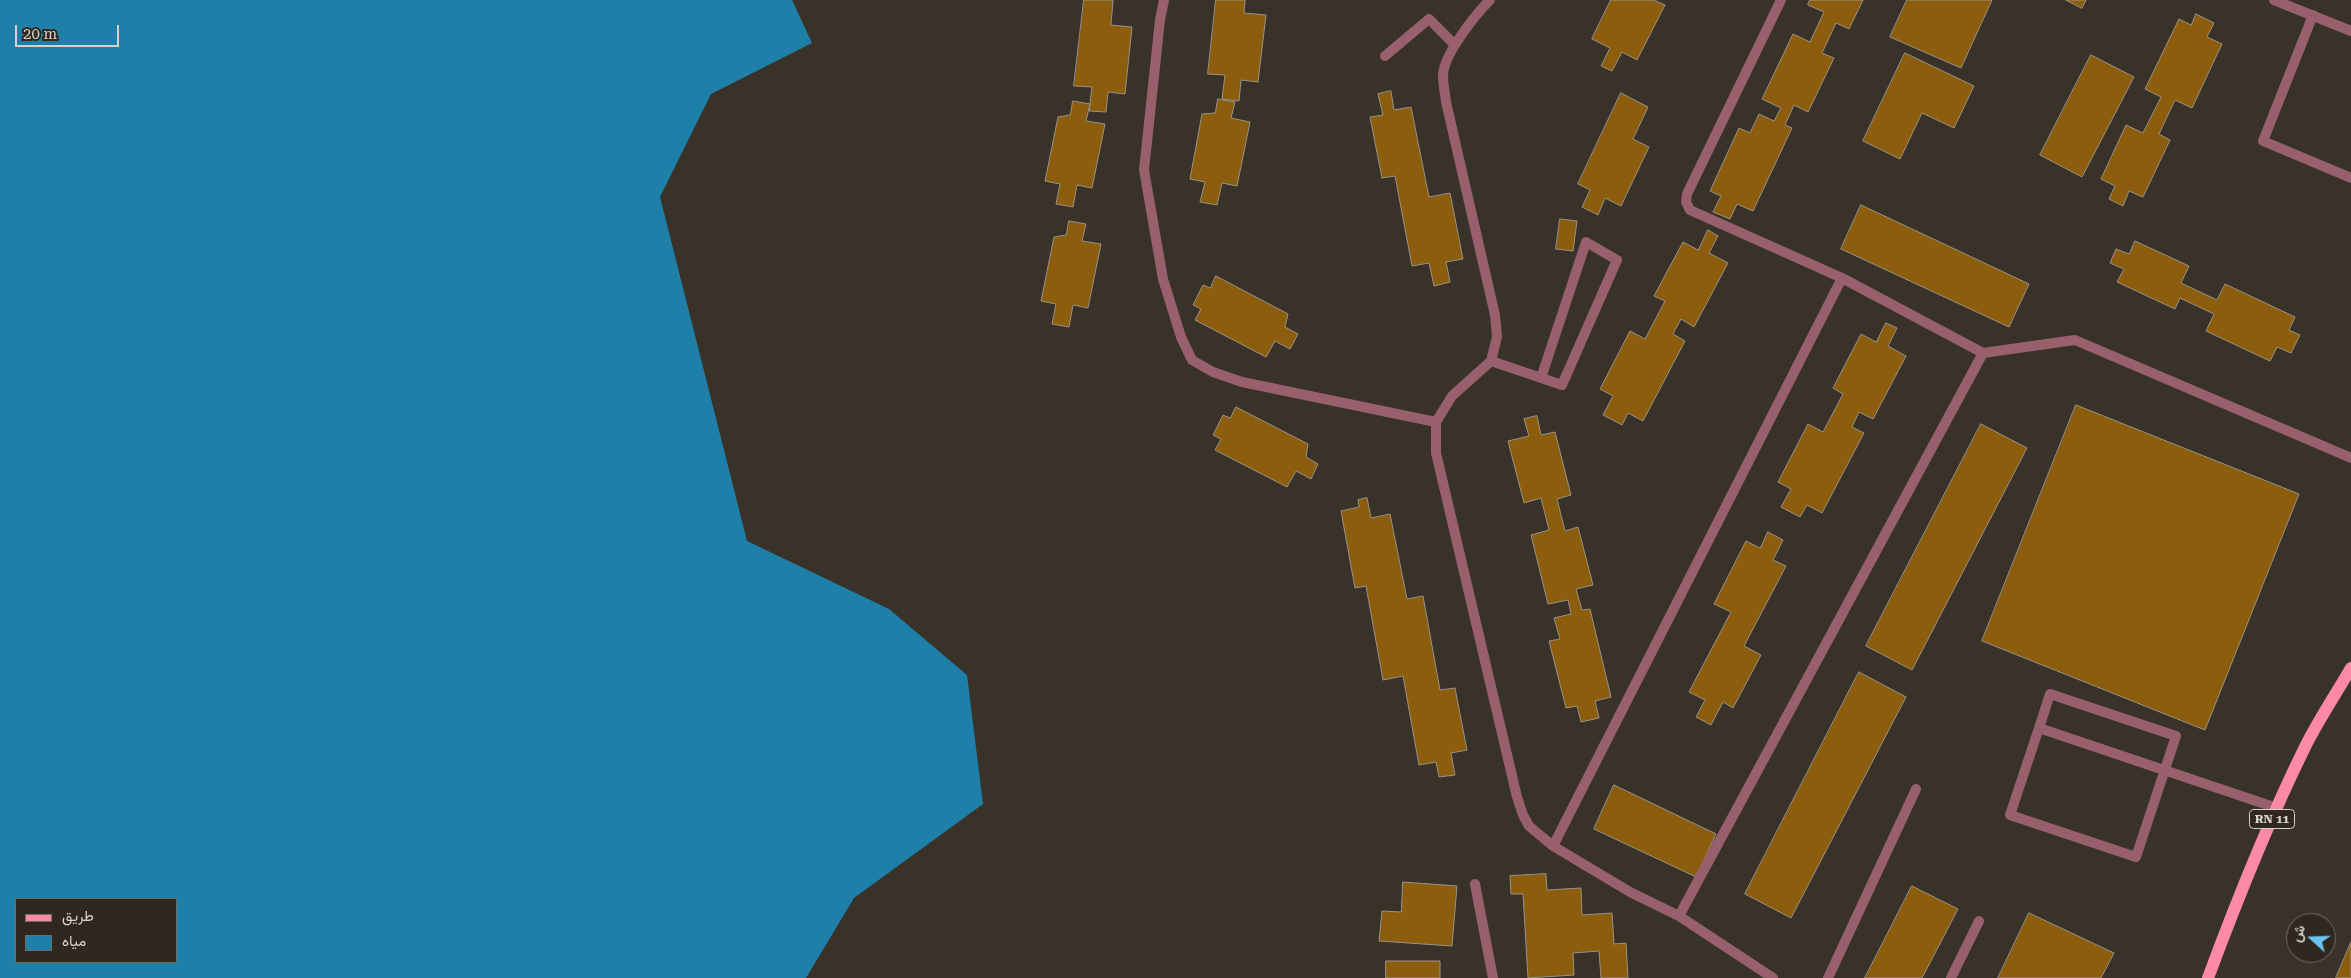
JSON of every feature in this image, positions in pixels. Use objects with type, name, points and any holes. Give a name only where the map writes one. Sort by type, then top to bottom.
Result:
[{"type":"main road","name":"RN 11","points":[[2208,978],[2242,888],[2306,745],[2351,668]]},
{"type":"street","points":[[1164,0],[1160,20],[1144,170],[1163,280],[1180,337],[1192,360],[1213,372],[1242,382],[1436,422]]},
{"type":"street","points":[[1490,0],[1472,17],[1455,45],[1443,73],[1446,102],[1495,315],[1496,337],[1491,361],[1452,396],[1436,422],[1436,452],[1517,798],[1523,815],[1530,826],[1552,846],[1630,892],[1679,916],[1773,978]]},
{"type":"street","points":[[1781,0],[1687,194],[1686,202],[1690,210],[1842,278],[1983,353],[2075,340],[2351,458]]},
{"type":"street","points":[[2274,0],[2351,31]]},
{"type":"street","points":[[2313,15],[2263,141],[2351,178]]},
{"type":"street","points":[[1385,56],[1429,19],[1455,45]]},
{"type":"street","points":[[1491,361],[1541,378],[1562,385],[1617,260],[1586,242],[1541,378]]},
{"type":"street","points":[[1552,846],[1842,278]]},
{"type":"street","points":[[1679,916],[1983,353]]},
{"type":"street","points":[[2050,694],[2176,736],[2165,770],[2136,857],[2010,815],[2050,694]]},
{"type":"street","points":[[2039,728],[2277,808]]},
{"type":"street","points":[[1828,978],[1916,789]]},
{"type":"street","points":[[1475,884],[1493,978]]},
{"type":"street","points":[[1951,978],[1979,921]]},
{"type":"water","points":[[0,0],[792,0],[812,43],[711,94],[660,197],[747,541],[889,609],[967,675],[983,804],[854,898],[806,978],[0,978]]},
{"type":"building","points":[[1084,0],[1113,0],[1111,25],[1132,27],[1125,94],[1108,92],[1106,112],[1089,111],[1092,87],[1074,86]]},
{"type":"building","points":[[1216,0],[1245,0],[1244,13],[1266,15],[1258,82],[1241,80],[1239,101],[1222,99],[1225,75],[1208,74]]},
{"type":"building","points":[[1611,0],[1654,0],[1665,5],[1637,60],[1622,52],[1612,71],[1601,66],[1610,48],[1592,39]]},
{"type":"building","points":[[1810,0],[1863,0],[1849,29],[1836,23],[1822,53],[1834,58],[1808,112],[1794,105],[1785,125],[1792,128],[1753,211],[1737,204],[1730,219],[1713,212],[1721,196],[1710,191],[1739,128],[1750,133],[1759,114],[1774,121],[1781,108],[1762,99],[1793,34],[1810,42],[1824,12],[1808,5]]},
{"type":"building","points":[[1907,0],[1992,0],[1961,68],[1890,37]]},
{"type":"building","points":[[2066,0],[2086,0],[2082,8]]},
{"type":"building","points":[[2196,14],[2214,23],[2207,37],[2222,44],[2192,108],[2175,100],[2159,134],[2170,140],[2143,197],[2129,191],[2123,206],[2109,199],[2115,186],[2101,179],[2126,125],[2143,133],[2161,97],[2145,89],[2179,19],[2191,25]]},
{"type":"building","points":[[1905,53],[1974,86],[1954,128],[1922,113],[1900,159],[1863,141]]},
{"type":"building","points":[[2091,55],[2134,77],[2082,177],[2040,155]]},
{"type":"building","points":[[1391,91],[1394,110],[1411,107],[1429,197],[1450,193],[1463,259],[1446,262],[1450,282],[1434,286],[1429,263],[1412,266],[1395,176],[1382,178],[1370,117],[1383,115],[1378,94]]},
{"type":"building","points":[[1621,93],[1648,107],[1633,139],[1649,147],[1621,206],[1605,198],[1598,215],[1582,207],[1590,190],[1578,184]]},
{"type":"building","points":[[1218,99],[1235,102],[1231,118],[1250,122],[1237,186],[1222,183],[1217,205],[1200,202],[1205,182],[1190,179],[1202,114],[1215,113]]},
{"type":"building","points":[[1073,101],[1090,104],[1086,121],[1105,124],[1092,188],[1077,185],[1073,207],[1056,204],[1060,184],[1045,181],[1058,117],[1070,115]]},
{"type":"building","points":[[1861,205],[2029,284],[2009,327],[1841,249]]},
{"type":"building","points":[[1560,219],[1577,221],[1573,251],[1556,249]]},
{"type":"building","points":[[1069,221],[1086,224],[1082,241],[1101,244],[1088,308],[1073,305],[1069,327],[1052,324],[1056,304],[1041,301],[1054,237],[1066,235]]},
{"type":"building","points":[[1708,230],[1718,236],[1709,253],[1728,263],[1694,327],[1681,319],[1673,334],[1685,341],[1643,421],[1628,413],[1622,425],[1603,415],[1613,396],[1600,389],[1630,331],[1645,339],[1665,301],[1654,296],[1683,242],[1698,250]]},
{"type":"building","points":[[2135,241],[2189,266],[2181,283],[2217,300],[2225,284],[2295,317],[2289,330],[2300,335],[2291,353],[2277,347],[2270,361],[2206,331],[2214,314],[2180,298],[2175,309],[2117,282],[2124,269],[2110,263],[2116,249],[2129,254]]},
{"type":"building","points":[[1216,276],[1288,314],[1285,327],[1298,334],[1290,349],[1275,341],[1266,357],[1195,320],[1201,309],[1193,305],[1203,285],[1210,288]]},
{"type":"building","points":[[1886,323],[1897,328],[1888,346],[1906,356],[1873,419],[1859,412],[1852,427],[1864,433],[1822,513],[1807,505],[1800,517],[1781,507],[1791,489],[1778,482],[1808,424],[1823,432],[1843,394],[1833,388],[1861,334],[1876,342]]},
{"type":"building","points":[[2076,405],[2299,494],[2205,730],[1982,641]]},
{"type":"building","points":[[1236,407],[1308,444],[1306,457],[1318,464],[1311,479],[1296,471],[1287,487],[1215,450],[1221,439],[1213,435],[1223,415],[1230,418]]},
{"type":"building","points":[[1537,416],[1541,435],[1555,432],[1571,495],[1557,499],[1565,531],[1578,527],[1593,585],[1576,589],[1582,610],[1590,609],[1611,697],[1595,701],[1599,718],[1581,722],[1577,706],[1566,708],[1549,641],[1560,639],[1554,618],[1571,614],[1568,600],[1548,604],[1531,535],[1549,530],[1541,498],[1524,503],[1508,441],[1529,436],[1524,419]]},
{"type":"building","points":[[1981,424],[2027,448],[1912,670],[1866,646]]},
{"type":"building","points":[[1367,498],[1371,518],[1390,514],[1407,599],[1423,596],[1440,690],[1455,688],[1467,750],[1451,753],[1455,775],[1439,777],[1436,762],[1419,765],[1403,676],[1383,680],[1366,586],[1355,588],[1341,511],[1359,507],[1358,500]]},
{"type":"building","points":[[1768,532],[1783,540],[1773,560],[1786,566],[1744,646],[1761,655],[1733,708],[1723,702],[1711,725],[1696,717],[1705,700],[1689,692],[1731,612],[1714,604],[1746,541],[1760,548]]},
{"type":"building","points":[[1859,672],[1906,697],[1791,918],[1745,894]]},
{"type":"building","points":[[1614,785],[1716,834],[1696,877],[1594,829]]},
{"type":"building","points":[[1546,874],[1547,890],[1581,888],[1582,915],[1612,913],[1614,944],[1626,943],[1628,978],[1601,978],[1599,951],[1573,953],[1574,975],[1528,978],[1523,894],[1511,894],[1510,876]]},
{"type":"building","points":[[1403,882],[1457,886],[1452,946],[1379,941],[1382,911],[1401,912]]},
{"type":"building","points":[[1912,886],[1958,909],[1922,978],[1865,978]]},
{"type":"building","points":[[2029,913],[2114,953],[2101,978],[1998,978]]},
{"type":"building","points":[[2351,942],[2351,978],[2336,978]]},
{"type":"building","points":[[1386,961],[1440,961],[1440,978],[1386,978]]}]
